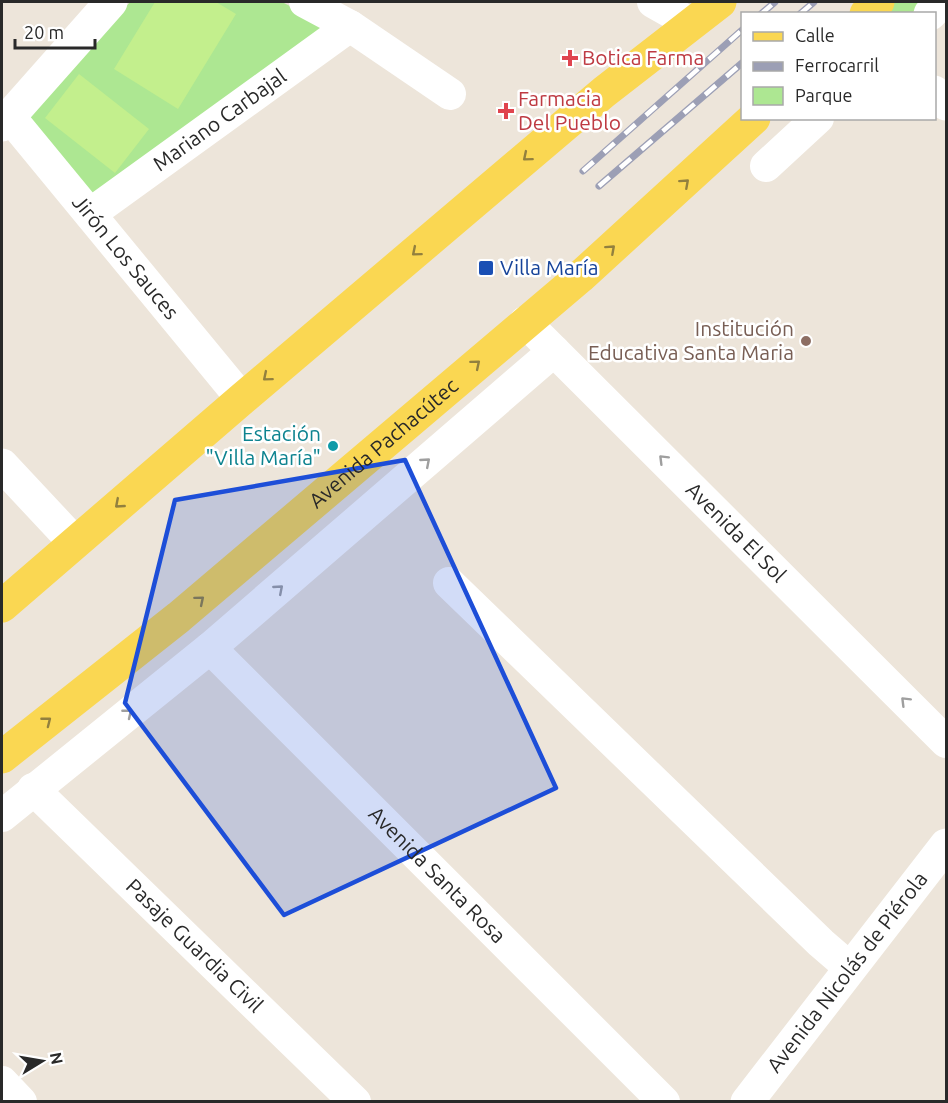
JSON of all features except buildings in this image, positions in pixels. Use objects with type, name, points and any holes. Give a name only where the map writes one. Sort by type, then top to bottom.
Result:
[{"type":"main road","points":[[5,121],[111,2]]},
{"type":"main road","points":[[2,606],[74,542],[604,92],[720,2]]},
{"type":"main road","name":"Avenida Pachacútec","points":[[2,758],[179,617],[580,277],[752,120]]},
{"type":"main road","points":[[2,465],[74,542]]},
{"type":"main road","name":"Avenida Nicolás de Piérola","points":[[747,1101],[946,845]]},
{"type":"street","points":[[305,2],[350,26],[450,94]]},
{"type":"street","points":[[653,2],[692,24]]},
{"type":"street","name":"Mariano Carbajal","points":[[90,214],[350,26]]},
{"type":"street","points":[[766,166],[816,120]]},
{"type":"street","name":"Jirón Los Sauces","points":[[5,121],[90,214],[242,399]]},
{"type":"street","name":"Avenida El Sol","points":[[525,322],[946,742]]},
{"type":"street","name":"Avenida Pachacútec","points":[[2,816],[210,648],[554,351]]},
{"type":"street","points":[[449,583],[821,943],[850,968]]},
{"type":"street","name":"Avenida Santa Rosa","points":[[210,648],[664,1101]]},
{"type":"street","name":"Pasaje Guardia Civil","points":[[33,789],[355,1101]]},
{"type":"street","points":[[2,1082],[21,1101]]},
{"type":"highlighted area","points":[[405,460],[556,788],[284,915],[125,703],[175,500]]},
{"type":"green space","points":[[130,2],[282,2],[331,27],[90,199],[25,118]]},
{"type":"green space","points":[[155,2],[216,2],[236,14],[178,109],[114,69]]},
{"type":"green space","points":[[893,2],[924,2],[913,12],[883,12]]},
{"type":"green space","points":[[79,74],[149,129],[115,173],[45,118]]},
{"type":"railway","points":[[763,12],[775,2]]},
{"type":"railway","points":[[802,12],[814,2]]},
{"type":"railway","points":[[583,171],[741,31]]},
{"type":"railway","points":[[599,186],[741,64]]},
{"type":"place","name":"Botica Farma","points":[[570,58]]},
{"type":"place","name":"Farmacia Del Pueblo","points":[[506,111]]},
{"type":"place","name":"Villa María","points":[[486,268]]},
{"type":"place","name":"Institución Educativa Santa Maria","points":[[806,341]]},
{"type":"place","name":"Estación \"Villa María\"","points":[[333,446]]}]
